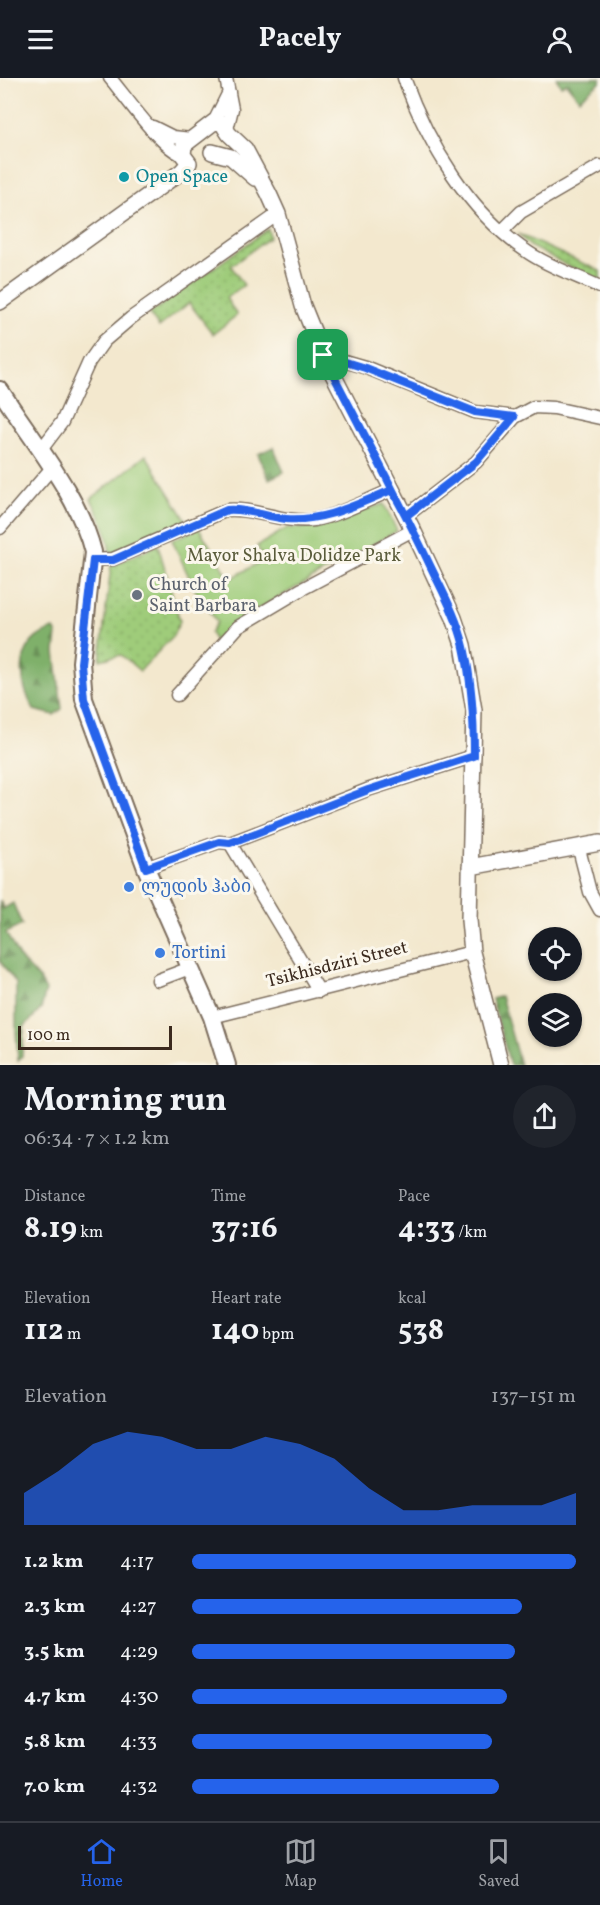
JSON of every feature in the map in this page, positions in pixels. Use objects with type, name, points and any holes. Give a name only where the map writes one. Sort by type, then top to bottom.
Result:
[{"type":"main road","points":[[0,390],[6,412],[40,451],[89,534],[93,560],[81,663],[84,699],[146,868],[212,1017],[227,1065]]},
{"type":"street","points":[[110,78],[167,147],[186,159],[198,162],[212,152],[228,139],[223,129]]},
{"type":"street","points":[[152,127],[173,137],[191,139],[223,129],[231,120],[226,78]]},
{"type":"street","points":[[404,78],[413,102],[440,155],[479,207],[502,231],[531,254],[600,287]]},
{"type":"street","points":[[223,129],[245,149],[269,194],[278,214],[303,306],[323,355],[413,530],[454,618],[464,645],[474,710],[469,920],[472,952],[501,1065]]},
{"type":"street","points":[[0,302],[182,171],[186,159],[184,146],[191,139]]},
{"type":"street","points":[[212,152],[224,154],[239,162],[269,194]]},
{"type":"street","points":[[502,231],[521,212],[600,166]]},
{"type":"street","points":[[40,451],[62,422],[89,362],[104,341],[131,318],[278,214]]},
{"type":"street","points":[[323,355],[365,368],[475,412],[514,417]]},
{"type":"street","points":[[406,516],[476,462],[514,417],[534,407],[554,408],[600,418]]},
{"type":"street","points":[[0,528],[51,469]]},
{"type":"street","points":[[93,560],[113,560],[227,510],[238,508],[258,515],[314,520],[392,490]]},
{"type":"street","points":[[177,696],[238,627],[302,589],[413,530]]},
{"type":"street","points":[[146,868],[219,842],[230,843],[368,790],[474,756]]},
{"type":"street","points":[[230,843],[319,991]]},
{"type":"street","points":[[470,867],[579,849],[600,843]]},
{"type":"street","points":[[579,849],[590,892],[600,910]]},
{"type":"street","name":"Tsikhisdziri Street","points":[[212,1017],[472,952]]},
{"type":"street","points":[[158,980],[190,968]]},
{"type":"green space","points":[[556,78],[600,78],[600,82],[579,99],[566,83],[561,86]]},
{"type":"green space","points":[[268,229],[270,237],[231,266],[244,285],[226,298],[237,315],[213,334],[189,303],[159,327],[149,314]]},
{"type":"green space","points":[[518,234],[600,271],[600,282],[531,247]]},
{"type":"green space","points":[[273,447],[284,472],[269,479],[258,454]]},
{"type":"green space","points":[[146,455],[186,520],[111,556],[105,527],[91,499]]},
{"type":"green space","name":"Mayor Shalva Dolidze Park","points":[[384,504],[397,531],[258,609],[230,626],[215,641],[210,633],[217,622],[194,588],[172,540],[199,528],[230,579],[264,560],[257,546],[287,528],[303,528]]},
{"type":"green space","points":[[158,545],[180,621],[173,636],[140,671],[121,655],[100,660],[111,566]]},
{"type":"green space","points":[[54,629],[57,634],[55,652],[62,709],[54,715],[34,710],[24,686],[23,662],[32,642],[41,634]]},
{"type":"green space","points":[[0,900],[3,909],[13,903],[22,925],[6,933],[19,957],[46,990],[41,1009],[24,1027],[22,1056],[18,1061],[16,983],[0,961]]},
{"type":"green space","points":[[501,996],[520,1065],[510,1065],[492,999]]},
{"type":"place","name":"Open Space","points":[[124,177]]},
{"type":"place","name":"Church of Saint Barbara","points":[[137,595]]},
{"type":"place","name":"ლუდის ჰაბი","points":[[129,887]]},
{"type":"place","name":"Tortini","points":[[160,953]]},
{"type":"route","points":[[323,355],[365,368],[475,412],[514,417],[476,462],[406,516],[392,490],[314,520],[258,515],[238,508],[218,513],[113,560],[93,560],[81,663],[84,699],[105,763],[146,868],[219,842],[230,843],[368,790],[474,756],[474,710],[470,678],[464,645],[454,618],[413,530],[392,490],[323,355]]}]
